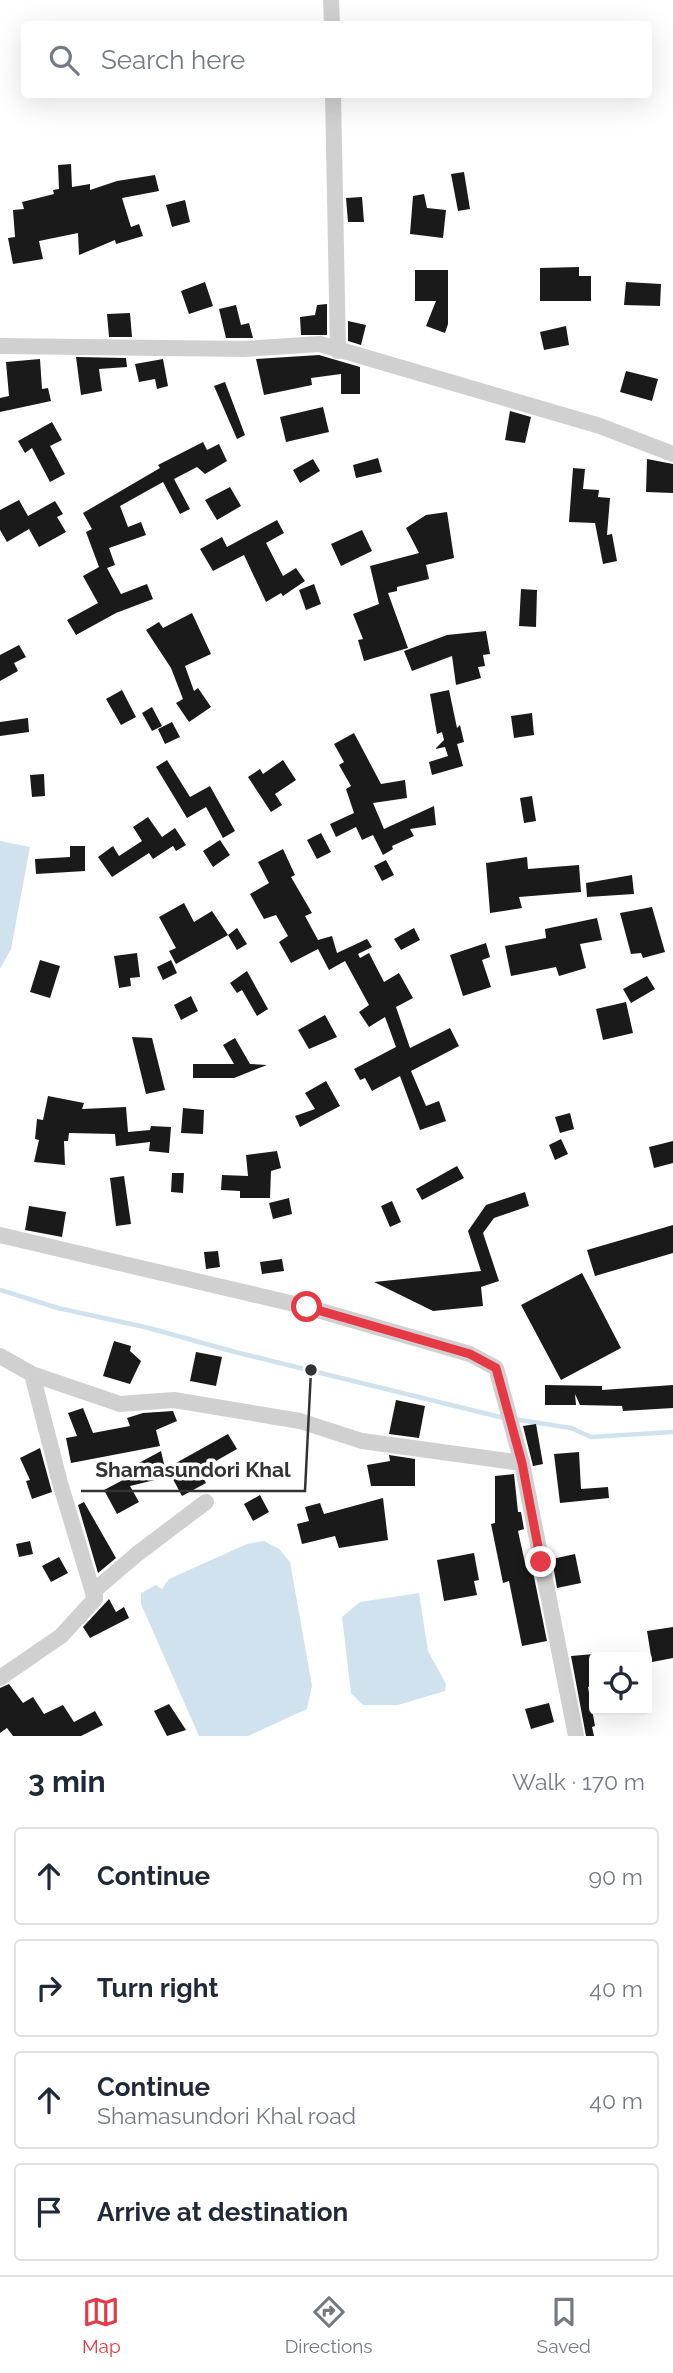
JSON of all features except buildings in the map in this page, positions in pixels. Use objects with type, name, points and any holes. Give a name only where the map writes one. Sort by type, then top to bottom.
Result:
[{"type":"street","points":[[331,0],[332,21]]},
{"type":"street","points":[[333,98],[338,351]]},
{"type":"street","points":[[0,346],[244,349],[320,344],[600,426],[673,454]]},
{"type":"street","points":[[0,1235],[307,1307],[470,1354],[496,1368],[522,1463],[576,1736]]},
{"type":"street","points":[[0,1356],[32,1374],[120,1404],[174,1400],[300,1421],[362,1441],[522,1463]]},
{"type":"street","points":[[32,1374],[95,1599]]},
{"type":"street","points":[[0,1678],[61,1636],[95,1599],[96,1590],[136,1553],[206,1502]]},
{"type":"water","points":[[0,841],[30,847],[11,949],[0,969]]},
{"type":"water","points":[[264,1541],[279,1549],[290,1562],[312,1686],[307,1709],[248,1736],[199,1736],[141,1604],[141,1593],[156,1585],[162,1589],[169,1579],[247,1544]]},
{"type":"water","points":[[419,1593],[428,1651],[446,1684],[445,1691],[398,1705],[363,1705],[351,1693],[342,1617],[360,1602]]},
{"type":"waterway","points":[[0,1290],[58,1308],[149,1328],[235,1352],[504,1418]]},
{"type":"waterway","points":[[513,1419],[571,1428],[591,1437],[673,1432]]},
{"type":"place","name":"Shamasundori Khal","points":[[311,1370]]},
{"type":"route","points":[[307,1307],[470,1354],[496,1368],[522,1463],[528,1510],[541,1562]]}]
